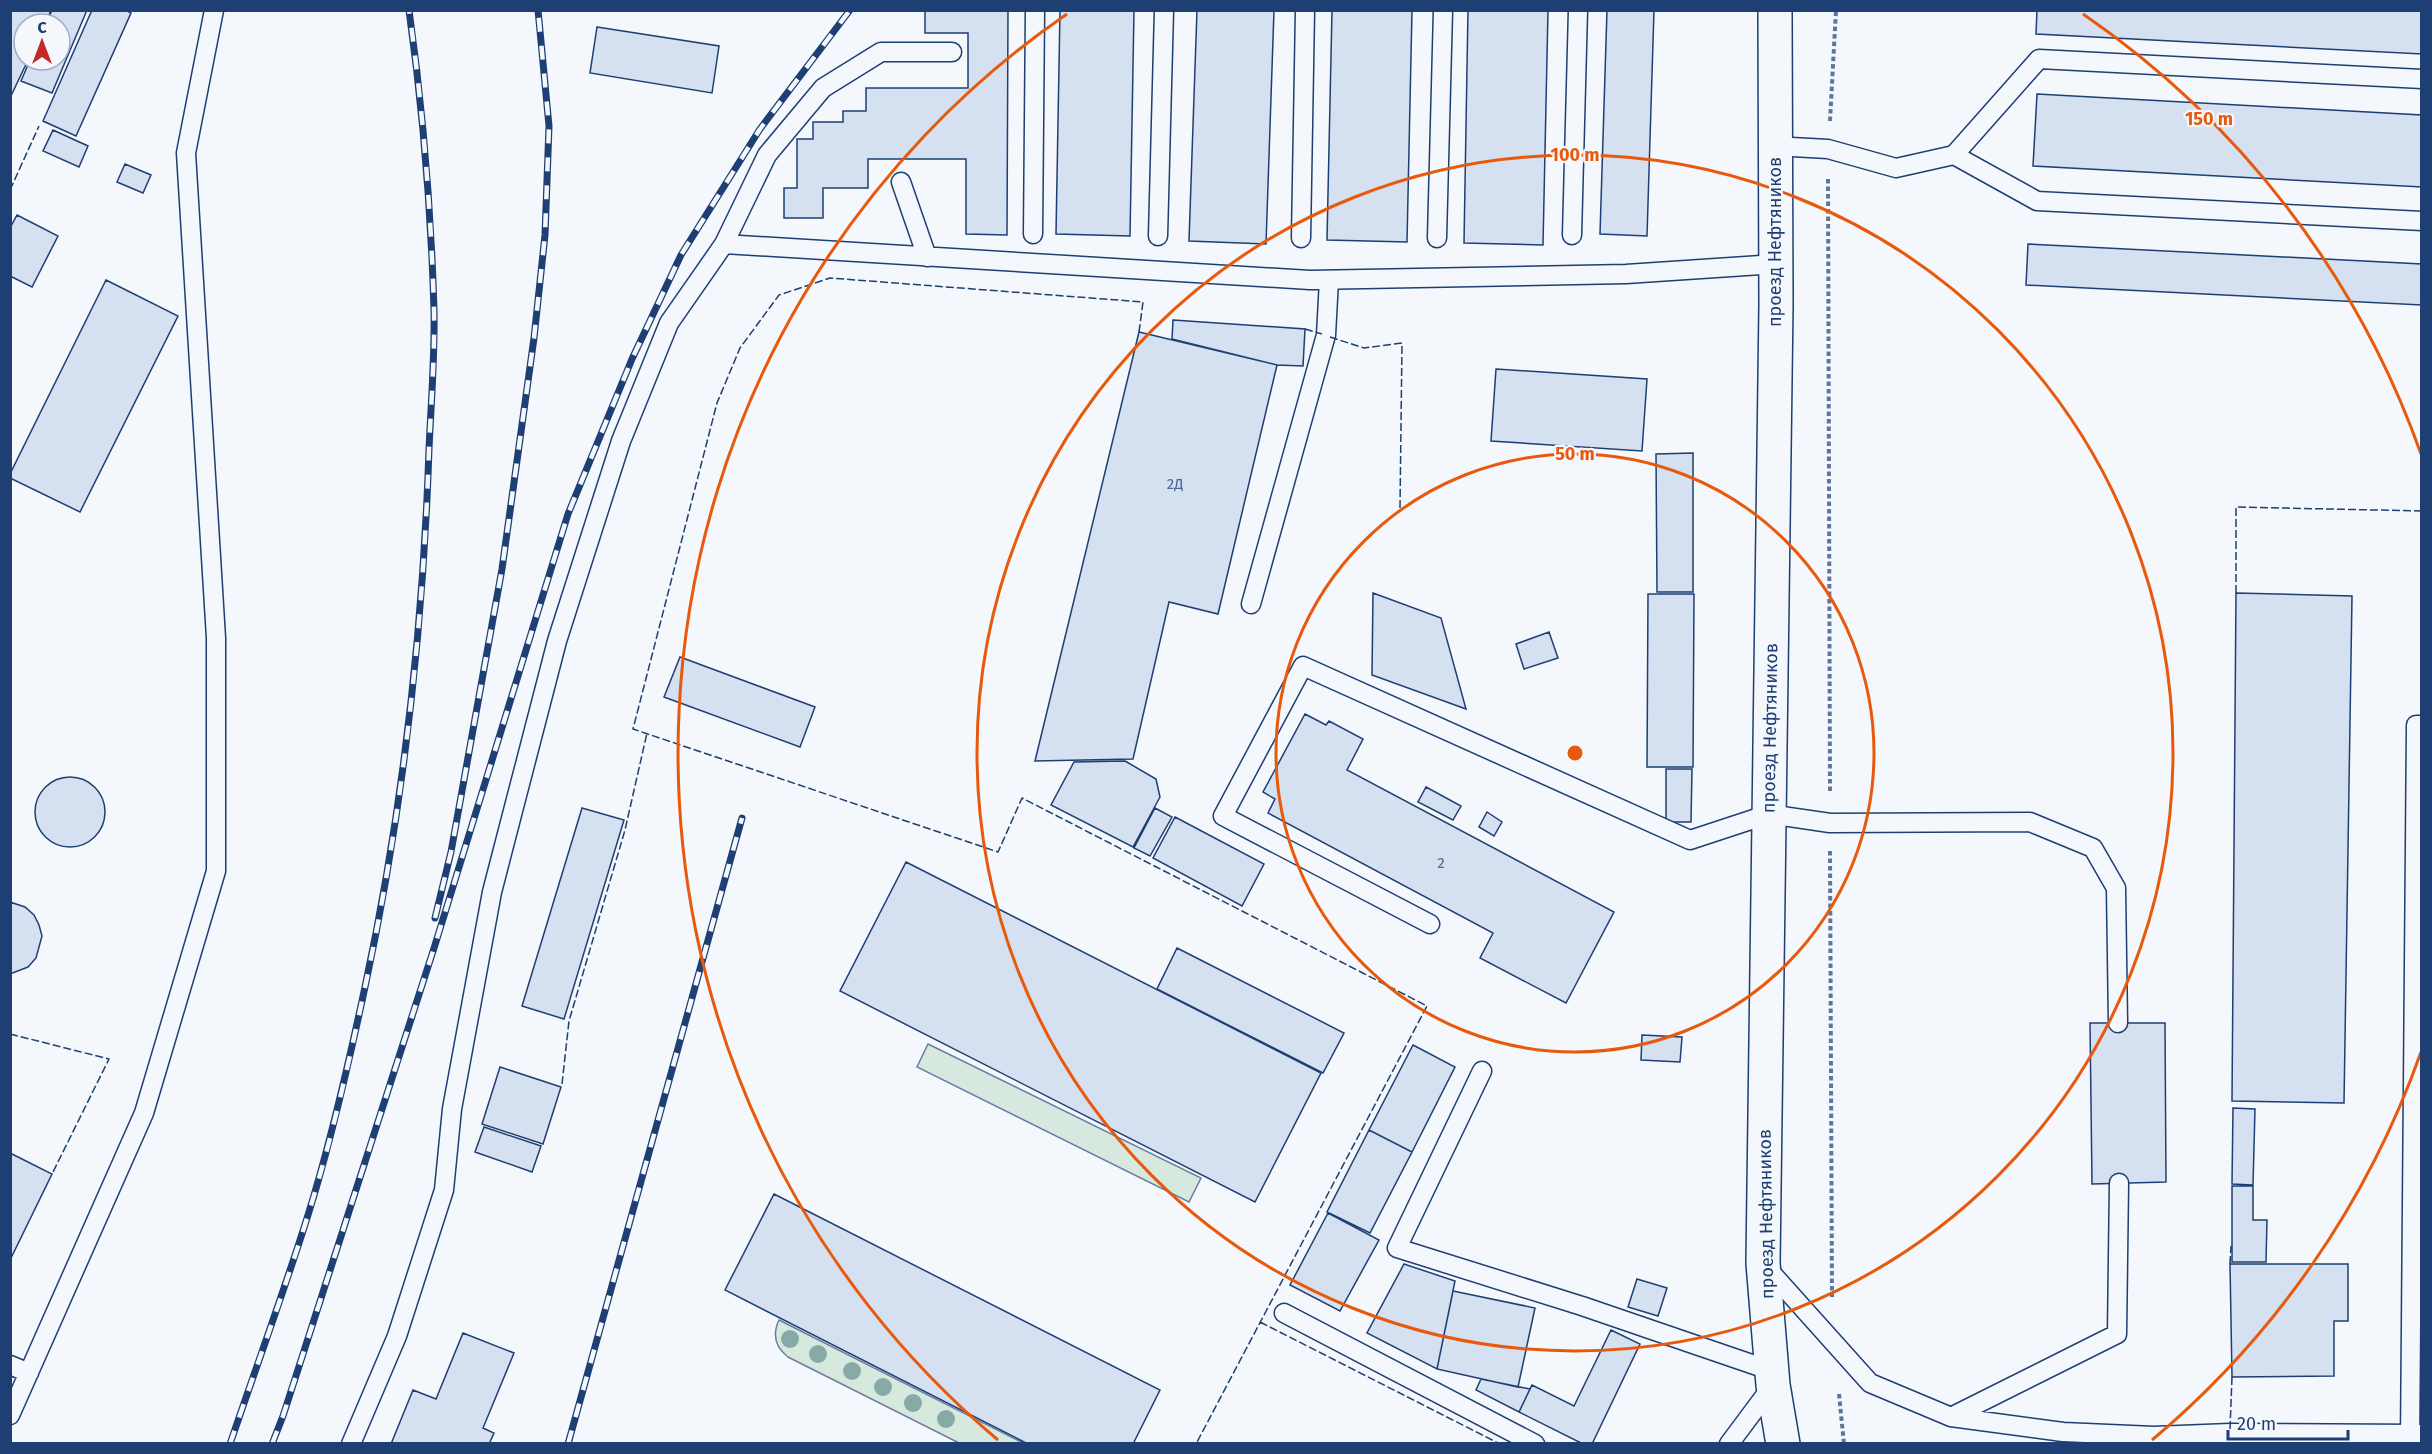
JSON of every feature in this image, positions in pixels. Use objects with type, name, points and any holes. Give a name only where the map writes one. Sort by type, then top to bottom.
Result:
[{"type":"street","name":"проезд Нефтяников","points":[[1775,10],[1776,264],[1763,1263],[1772,1378],[1783,1443]]},
{"type":"lane","points":[[10,1415],[144,1113],[216,871],[216,638],[186,153],[214,10]]},
{"type":"lane","points":[[1033,234],[1035,10]]},
{"type":"lane","points":[[1158,236],[1164,10]]},
{"type":"lane","points":[[1301,238],[1305,10]]},
{"type":"lane","points":[[1437,238],[1443,10]]},
{"type":"lane","points":[[1572,235],[1578,10]]},
{"type":"lane","points":[[351,1443],[397,1336],[444,1190],[452,1108],[492,892],[560,630],[621,441],[669,324],[724,244],[767,155],[823,88],[881,52],[952,52]]},
{"type":"lane","points":[[1775,146],[1828,148],[1896,168],[1954,155],[2039,59],[2421,80]]},
{"type":"lane","points":[[1954,155],[2037,201],[2421,221]]},
{"type":"lane","points":[[901,182],[927,257]]},
{"type":"lane","points":[[724,244],[1329,280],[1626,274],[1776,264]]},
{"type":"lane","points":[[1251,604],[1326,335],[1329,280]]},
{"type":"lane","points":[[1430,924],[1223,816],[1303,666],[1690,840],[1769,814],[1830,823],[2030,822],[2093,848],[2116,888],[2118,1023]]},
{"type":"lane","points":[[1763,1263],[1870,1383],[1951,1417],[2063,1432],[2154,1440],[2230,1433],[2414,1437],[2417,1169],[2416,725],[2421,725]]},
{"type":"lane","points":[[1482,1071],[1396,1248],[1582,1306],[1772,1378],[1729,1443]]},
{"type":"lane","points":[[1951,1417],[2117,1334],[2119,1183]]},
{"type":"lane","points":[[1284,1313],[1535,1443]]},
{"type":"lane","points":[[10,1365],[29,1373]]},
{"type":"path","points":[[1836,10],[1828,148],[1830,823],[1833,1341],[1844,1443]]},
{"type":"shaded area","points":[[928,1044],[1201,1178],[1189,1202],[917,1067]]},
{"type":"shaded area","points":[[779,1320],[1023,1443],[959,1443],[788,1357],[780,1349],[775,1336]]},
{"type":"building","points":[[10,10],[51,10],[50,12],[12,12],[12,72],[22,72],[10,98]]},
{"type":"building","points":[[52,10],[87,10],[72,46],[72,12],[51,12]]},
{"type":"building","points":[[92,10],[125,10],[131,13],[76,136],[43,121],[65,72],[72,72],[72,55]]},
{"type":"building","points":[[925,10],[1008,10],[1007,235],[966,234],[966,159],[868,159],[868,188],[823,188],[823,218],[784,218],[784,188],[797,188],[797,139],[813,139],[813,122],[843,122],[843,111],[866,111],[866,88],[968,88],[968,33],[925,33]]},
{"type":"building","points":[[1060,10],[1134,10],[1130,236],[1056,234]]},
{"type":"building","points":[[1197,10],[1274,10],[1266,244],[1189,241]]},
{"type":"building","points":[[1332,10],[1412,10],[1407,242],[1327,240]]},
{"type":"building","points":[[1468,10],[1548,10],[1543,245],[1464,243]]},
{"type":"building","points":[[1607,10],[1654,10],[1647,236],[1600,234]]},
{"type":"building","points":[[2037,10],[2422,10],[2422,54],[2036,34]]},
{"type":"building","points":[[597,27],[719,46],[712,93],[590,73]]},
{"type":"building","points":[[25,72],[61,72],[52,93],[21,81]]},
{"type":"building","points":[[2037,94],[2422,115],[2422,187],[2033,166]]},
{"type":"building","points":[[53,130],[88,146],[79,167],[43,151]]},
{"type":"building","points":[[125,164],[151,175],[143,193],[117,182]]},
{"type":"building","points":[[17,215],[58,236],[32,287],[10,276],[10,228]]},
{"type":"building","points":[[2028,244],[2422,264],[2422,305],[2026,285]]},
{"type":"building","points":[[106,280],[178,316],[80,512],[10,478],[10,474]]},
{"type":"building","points":[[1173,320],[1305,329],[1303,366],[1277,365],[1172,339]]},
{"type":"building","points":[[1139,332],[1277,365],[1218,614],[1169,602],[1133,759],[1035,761]]},
{"type":"building","points":[[1496,369],[1647,379],[1642,451],[1491,441]]},
{"type":"building","points":[[1693,453],[1693,592],[1657,592],[1656,454]]},
{"type":"building","points":[[1373,593],[1441,618],[1466,709],[1372,675]]},
{"type":"building","points":[[2236,593],[2352,596],[2344,1103],[2232,1101]]},
{"type":"building","points":[[1648,594],[1694,594],[1693,767],[1647,767]]},
{"type":"building","points":[[1549,632],[1558,658],[1524,669],[1516,644]]},
{"type":"building","points":[[680,657],[815,707],[800,747],[664,697]]},
{"type":"building","points":[[1305,714],[1326,725],[1329,721],[1363,739],[1347,770],[1614,912],[1566,1003],[1480,958],[1493,933],[1268,813],[1275,799],[1263,792]]},
{"type":"building","points":[[1125,761],[1156,779],[1160,797],[1133,847],[1051,805],[1074,762]]},
{"type":"building","points":[[1666,769],[1692,769],[1691,822],[1666,822]]},
{"type":"building","points":[[77,777],[90,783],[99,792],[103,798],[105,812],[103,826],[95,837],[84,845],[63,847],[45,837],[37,826],[35,805],[45,787],[56,779]]},
{"type":"building","points":[[1426,787],[1461,806],[1453,820],[1418,802]]},
{"type":"building","points":[[582,808],[624,820],[564,1019],[522,1006]]},
{"type":"building","points":[[1155,808],[1172,817],[1150,856],[1134,848]]},
{"type":"building","points":[[1487,812],[1502,822],[1494,836],[1479,827]]},
{"type":"building","points":[[1175,817],[1264,864],[1242,906],[1153,858]]},
{"type":"building","points":[[906,862],[1321,1073],[1255,1202],[840,991]]},
{"type":"building","points":[[10,902],[25,907],[34,915],[42,936],[36,958],[28,967],[10,974]]},
{"type":"building","points":[[1177,948],[1344,1033],[1323,1073],[1157,989]]},
{"type":"building","points":[[2090,1023],[2165,1023],[2166,1182],[2092,1184]]},
{"type":"building","points":[[1642,1035],[1682,1037],[1680,1062],[1641,1060]]},
{"type":"building","points":[[1413,1045],[1455,1067],[1412,1152],[1369,1130]]},
{"type":"building","points":[[500,1067],[561,1087],[543,1144],[482,1124]]},
{"type":"building","points":[[2233,1108],[2255,1109],[2253,1185],[2232,1184]]},
{"type":"building","points":[[484,1127],[541,1146],[532,1172],[475,1152]]},
{"type":"building","points":[[1369,1130],[1412,1152],[1370,1233],[1327,1212]]},
{"type":"building","points":[[10,1153],[52,1174],[11,1258],[10,1258]]},
{"type":"building","points":[[2232,1186],[2253,1186],[2253,1220],[2267,1220],[2266,1262],[2232,1262]]},
{"type":"building","points":[[774,1194],[1160,1390],[1133,1444],[1028,1444],[725,1290]]},
{"type":"building","points":[[1328,1213],[1379,1240],[1340,1311],[1290,1285]]},
{"type":"building","points":[[1404,1264],[1455,1281],[1437,1369],[1367,1333]]},
{"type":"building","points":[[2230,1264],[2348,1264],[2348,1321],[2334,1321],[2334,1376],[2232,1377]]},
{"type":"building","points":[[1637,1279],[1667,1288],[1658,1316],[1628,1307]]},
{"type":"building","points":[[1453,1291],[1535,1308],[1518,1387],[1437,1369]]},
{"type":"building","points":[[1611,1330],[1640,1344],[1592,1444],[1583,1444],[1519,1412],[1532,1385],[1574,1406]]},
{"type":"building","points":[[463,1333],[514,1353],[483,1428],[494,1433],[489,1444],[391,1444],[413,1390],[436,1399]]},
{"type":"building","points":[[1481,1379],[1530,1389],[1519,1412],[1476,1390]]},
{"type":"railway","points":[[230,1444],[299,1244],[339,1102],[378,921],[409,720],[422,585],[434,327],[426,160],[409,10]]},
{"type":"railway","points":[[435,918],[451,852],[502,569],[534,338],[545,235],[549,126],[538,10]]},
{"type":"railway","points":[[272,1444],[435,945],[568,514],[632,359],[681,255],[760,129],[850,10]]},
{"type":"railway","points":[[568,1444],[742,818]]},
{"type":"fence","points":[[10,190],[39,126]]},
{"type":"fence","points":[[1139,332],[1143,302],[830,278],[779,295],[740,348],[717,403],[633,729],[998,852],[1022,798],[1427,1006],[1196,1444]]},
{"type":"fence","points":[[1305,329],[1322,334]]},
{"type":"fence","points":[[1330,337],[1364,348],[1402,343],[1400,508]]},
{"type":"fence","points":[[2236,593],[2236,507],[2422,511]]},
{"type":"fence","points":[[562,1084],[569,1021],[625,830],[647,733]]},
{"type":"fence","points":[[10,1034],[109,1059],[52,1174]]},
{"type":"fence","points":[[2230,1264],[2231,1246]]},
{"type":"fence","points":[[1260,1322],[1500,1444]]},
{"type":"fence","points":[[2230,1429],[2232,1377]]}]
